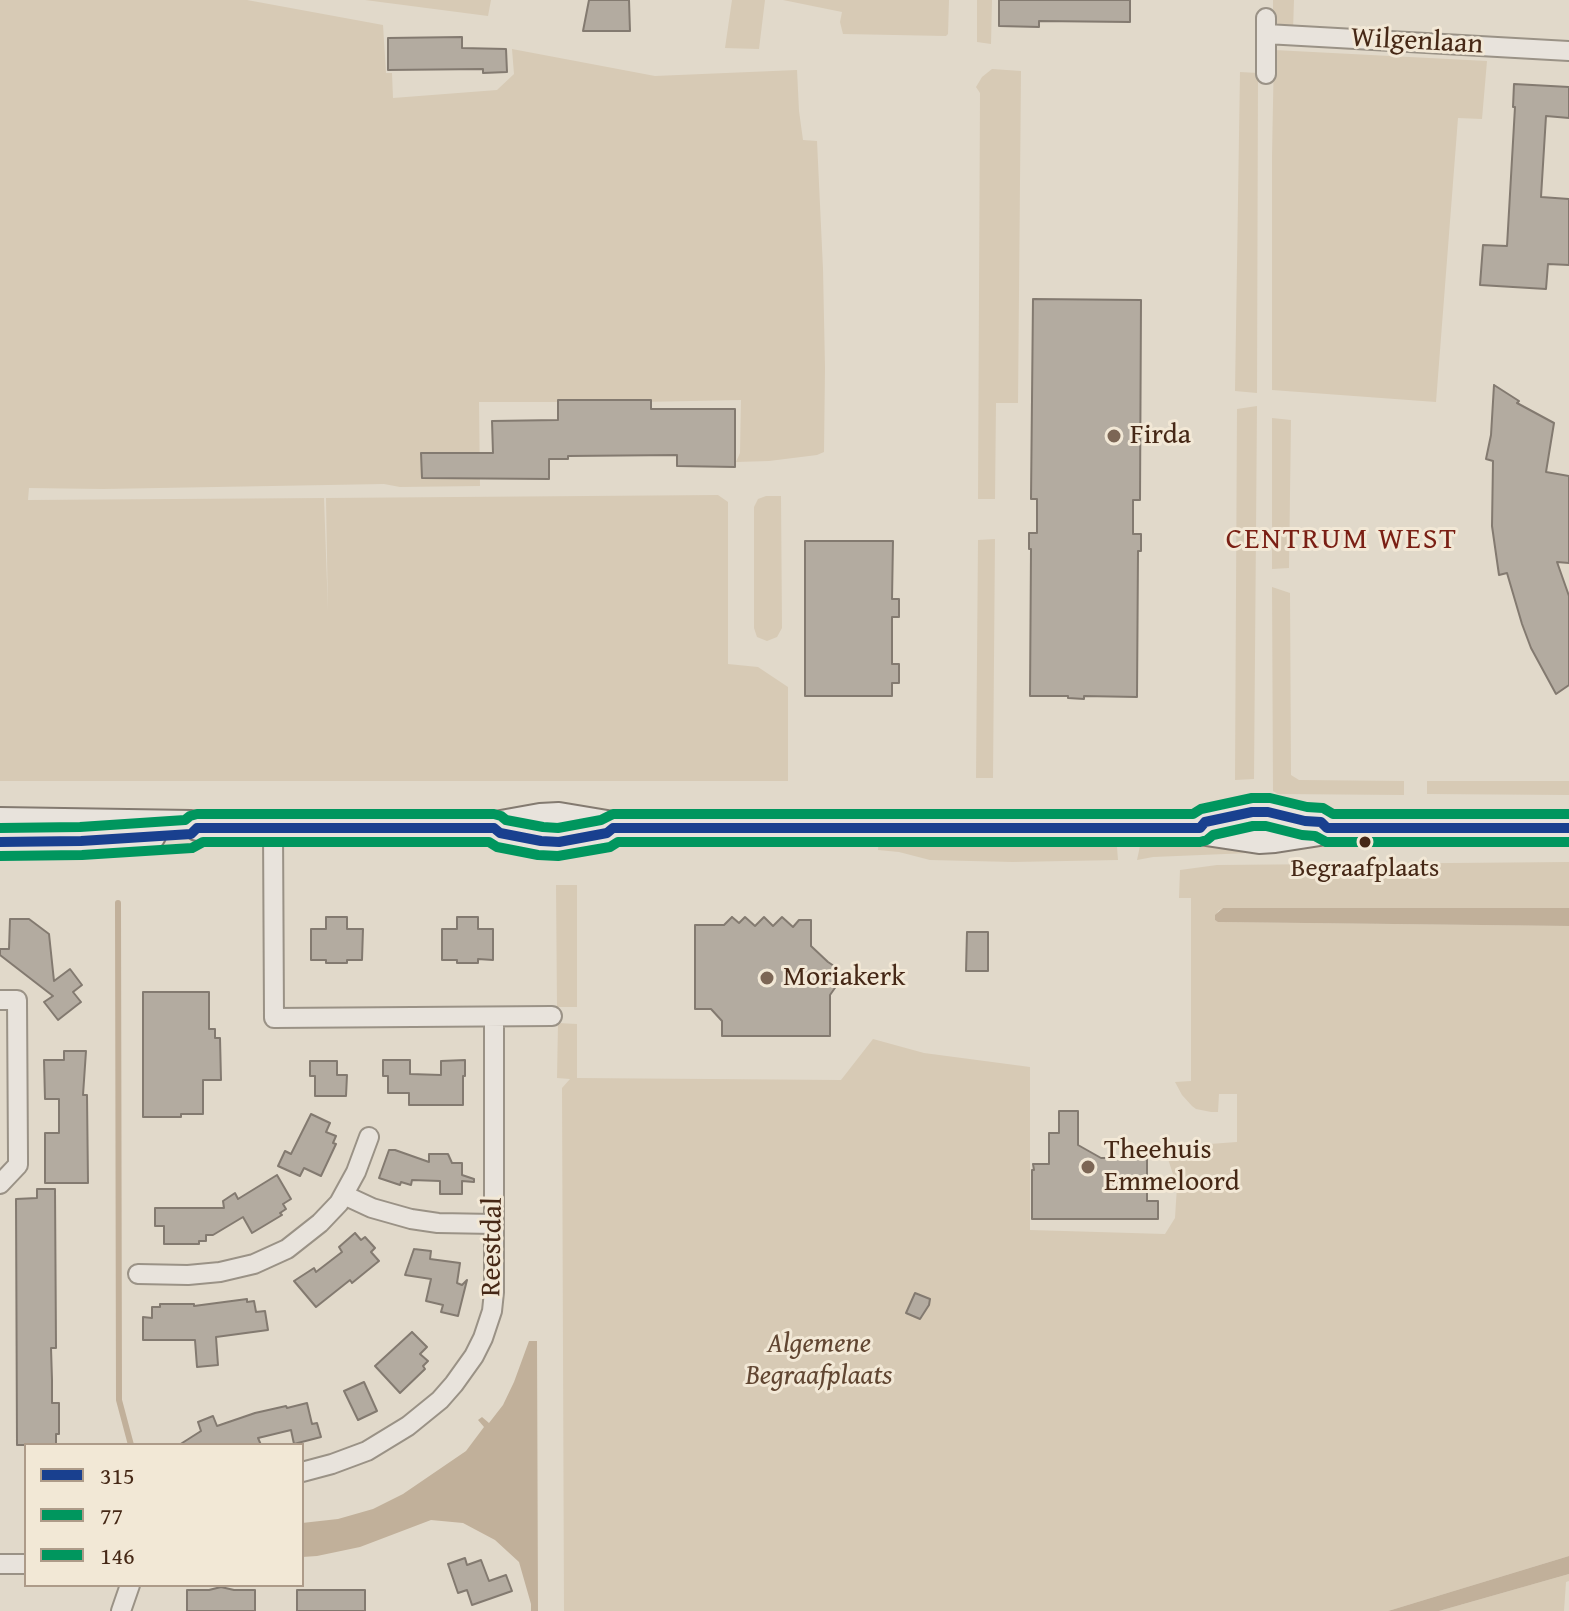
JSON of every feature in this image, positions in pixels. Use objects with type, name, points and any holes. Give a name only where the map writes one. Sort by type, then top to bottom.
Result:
[{"type":"main road","points":[[0,820],[191,823],[197,828],[494,828],[501,823],[548,815],[607,823],[613,828],[1200,828],[1206,833],[1253,841],[1320,833],[1327,828],[1569,828]]},
{"type":"main road","points":[[0,842],[191,834],[197,828]]},
{"type":"street","name":"Wilgenlaan","points":[[1266,74],[1266,26],[1569,51]]},
{"type":"street","points":[[273,828],[274,1018],[552,1016]]},
{"type":"street","points":[[0,1000],[17,1000],[18,1165],[0,1184]]},
{"type":"street","name":"Reestdal","points":[[304,1471],[346,1459],[392,1437],[423,1415],[454,1384],[479,1347],[492,1311],[494,1292],[494,1017]]},
{"type":"street","points":[[138,1274],[220,1272],[245,1267],[287,1249],[312,1231],[334,1209],[359,1167],[369,1137]]},
{"type":"street","points":[[344,1195],[372,1208],[411,1219],[494,1224]]},
{"type":"street","points":[[0,1564],[24,1564]]},
{"type":"street","points":[[121,1611],[128,1587]]},
{"type":"green space","points":[[0,0],[247,0],[383,25],[386,73],[392,73],[393,98],[497,90],[514,74],[512,49],[655,76],[797,70],[803,140],[817,141],[823,269],[824,452],[769,461],[736,462],[740,453],[741,400],[479,402],[480,486],[400,487],[384,484],[29,488],[28,500],[324,498],[328,612],[326,498],[718,495],[728,502],[728,664],[758,667],[788,687],[788,781],[0,781]]},
{"type":"green space","points":[[365,0],[491,0],[488,16]]},
{"type":"green space","points":[[732,0],[765,0],[759,49],[725,48]]},
{"type":"green space","points":[[783,0],[949,0],[948,34],[843,34],[840,22],[842,12]]},
{"type":"green space","points":[[977,0],[992,0],[991,44],[977,42]]},
{"type":"green space","points":[[1273,0],[1294,0],[1293,30],[1273,29]]},
{"type":"green space","points":[[1274,50],[1487,61],[1482,119],[1458,118],[1436,402],[1272,390]]},
{"type":"green space","points":[[992,69],[1021,71],[1018,403],[996,403],[995,499],[978,499],[980,93],[976,87]]},
{"type":"green space","points":[[1240,72],[1258,73],[1257,393],[1235,391]]},
{"type":"green space","points":[[1257,406],[1254,779],[1235,780],[1237,409]]},
{"type":"green space","points":[[1272,418],[1291,420],[1289,568],[1272,569]]},
{"type":"green space","points":[[781,496],[782,628],[777,637],[767,641],[757,637],[754,628],[754,507],[758,499]]},
{"type":"green space","points":[[995,539],[993,778],[976,778],[978,540]]},
{"type":"green space","points":[[1272,587],[1290,593],[1291,775],[1299,780],[1404,781],[1404,795],[1278,794],[1273,791]]},
{"type":"green space","points":[[1427,781],[1569,781],[1569,795],[1427,794]]},
{"type":"green space","points":[[879,838],[1018,838],[1117,847],[1118,860],[930,860],[878,850]]},
{"type":"green space","points":[[1140,846],[1251,846],[1249,853],[1137,860]]},
{"type":"green space","name":"Algemene Begraafplaats","points":[[1569,862],[1569,908],[1223,908],[1218,911],[1215,920],[1569,926],[1569,1556],[1388,1611],[564,1611],[562,1088],[570,1079],[557,1078],[558,1023],[577,1024],[577,1078],[841,1080],[873,1039],[924,1053],[1030,1067],[1030,1230],[1165,1234],[1175,1218],[1177,1186],[1168,1159],[1210,1144],[1237,1142],[1237,1094],[1219,1094],[1218,1112],[1211,1112],[1192,1106],[1175,1082],[1191,1081],[1191,898],[1179,898],[1180,870],[1217,865]]},
{"type":"green space","points":[[556,885],[577,885],[577,1007],[557,1007]]},
{"type":"green space","points":[[1569,1574],[1564,1611],[1439,1611]]},
{"type":"shaded area","points":[[1223,908],[1569,908],[1569,926],[1218,922],[1215,915]]},
{"type":"shaded area","points":[[529,1341],[537,1341],[538,1611],[531,1611],[519,1562],[495,1540],[463,1523],[431,1520],[360,1547],[304,1557],[304,1523],[338,1519],[373,1509],[403,1494],[466,1451],[484,1427],[478,1420],[482,1417],[489,1423],[503,1405]]},
{"type":"shaded area","points":[[1569,1556],[1569,1574],[1439,1611],[1388,1611]]},
{"type":"building","points":[[589,0],[629,0],[630,31],[583,31]]},
{"type":"building","points":[[999,0],[1130,0],[1130,22],[1039,21],[1039,27],[999,26]]},
{"type":"building","points":[[462,37],[462,48],[506,49],[507,72],[483,73],[483,69],[388,70],[388,38]]},
{"type":"building","points":[[1514,84],[1569,87],[1569,118],[1546,116],[1541,197],[1569,199],[1569,265],[1548,264],[1546,289],[1480,285],[1483,245],[1507,246]]},
{"type":"building","points":[[1033,299],[1141,300],[1140,500],[1133,500],[1133,534],[1141,534],[1141,551],[1138,551],[1137,697],[1084,696],[1084,699],[1030,696],[1029,533],[1037,533],[1037,499],[1031,499]]},
{"type":"building","points":[[1494,385],[1519,401],[1517,403],[1554,423],[1546,472],[1569,476],[1569,563],[1557,562],[1569,596],[1569,685],[1556,694],[1531,648],[1507,573],[1499,575],[1492,526],[1493,461],[1486,459]]},
{"type":"building","points":[[558,400],[651,400],[651,409],[735,409],[735,467],[677,466],[677,455],[568,456],[568,459],[549,459],[549,479],[422,478],[421,453],[493,453],[492,421],[558,420]]},
{"type":"building","points":[[805,541],[893,541],[892,599],[899,599],[899,617],[892,617],[892,664],[899,664],[899,683],[892,683],[892,696],[805,696]]},
{"type":"building","points":[[326,917],[347,917],[347,929],[363,929],[362,960],[326,963],[326,960],[311,960],[311,929],[326,929]]},
{"type":"building","points":[[457,917],[478,917],[478,929],[493,929],[493,960],[457,963],[457,960],[442,960],[442,929],[457,929]]},
{"type":"building","name":"Moriakerk","points":[[732,917],[739,923],[745,917],[755,926],[764,917],[773,926],[782,917],[793,927],[799,920],[811,920],[811,946],[834,966],[838,974],[837,985],[830,995],[830,1036],[722,1036],[722,1021],[711,1009],[695,1009],[695,925],[724,925]]},
{"type":"building","points":[[10,919],[29,919],[49,934],[54,981],[70,969],[82,985],[73,992],[81,1002],[58,1020],[44,1002],[53,996],[0,955],[0,949],[9,949]]},
{"type":"building","points":[[967,932],[988,932],[988,971],[966,971]]},
{"type":"building","points":[[143,992],[209,992],[209,1029],[215,1029],[215,1038],[220,1038],[221,1080],[203,1080],[203,1114],[143,1117]]},
{"type":"building","points":[[64,1051],[86,1051],[83,1095],[87,1095],[88,1183],[45,1183],[45,1133],[59,1133],[59,1099],[45,1099],[44,1060],[64,1060]]},
{"type":"building","points":[[383,1060],[410,1060],[410,1074],[441,1075],[441,1061],[465,1060],[463,1105],[409,1105],[409,1093],[388,1093],[388,1076],[383,1076]]},
{"type":"building","points":[[310,1061],[337,1061],[337,1075],[347,1075],[346,1096],[315,1096],[315,1076],[310,1076]]},
{"type":"building","points":[[1059,1111],[1078,1111],[1078,1145],[1101,1158],[1147,1158],[1147,1201],[1158,1201],[1158,1219],[1032,1219],[1033,1164],[1049,1164],[1049,1133],[1059,1133]]},
{"type":"building","points":[[311,1114],[330,1123],[326,1132],[336,1136],[333,1143],[336,1144],[321,1176],[304,1168],[300,1176],[278,1166],[285,1151],[291,1154]]},
{"type":"building","points":[[389,1150],[429,1162],[429,1154],[448,1154],[452,1163],[462,1163],[462,1175],[474,1179],[474,1182],[462,1181],[462,1194],[440,1194],[440,1181],[412,1180],[411,1185],[401,1182],[400,1185],[379,1178]]},
{"type":"building","points":[[277,1175],[291,1199],[283,1204],[286,1209],[280,1213],[282,1215],[252,1233],[243,1217],[213,1235],[206,1235],[206,1241],[199,1241],[199,1244],[164,1244],[164,1226],[155,1226],[155,1208],[224,1208],[223,1201],[235,1193],[238,1199]]},
{"type":"building","points":[[37,1189],[55,1189],[56,1348],[51,1348],[52,1403],[59,1403],[59,1434],[56,1434],[56,1443],[17,1445],[16,1199],[37,1198]]},
{"type":"building","points":[[355,1233],[361,1240],[365,1237],[375,1248],[371,1252],[379,1261],[316,1307],[294,1281],[314,1268],[316,1272],[342,1252],[339,1247]]},
{"type":"building","points":[[414,1249],[431,1251],[430,1259],[460,1263],[457,1283],[462,1285],[467,1280],[458,1316],[441,1312],[443,1305],[426,1301],[431,1279],[405,1275]]},
{"type":"building","points":[[915,1293],[930,1299],[920,1319],[906,1313]]},
{"type":"building","points":[[247,1299],[247,1302],[254,1301],[256,1312],[265,1311],[268,1330],[216,1337],[218,1365],[197,1367],[195,1340],[143,1340],[143,1317],[152,1318],[152,1307],[160,1307],[160,1304],[194,1306]]},
{"type":"building","points":[[412,1332],[427,1347],[420,1354],[428,1361],[423,1366],[425,1369],[400,1393],[375,1366]]},
{"type":"building","points":[[364,1382],[377,1411],[358,1420],[344,1391]]},
{"type":"building","points":[[307,1403],[312,1424],[317,1423],[321,1437],[294,1443],[291,1430],[258,1438],[260,1443],[182,1443],[201,1431],[198,1422],[213,1416],[217,1426],[255,1413]]},
{"type":"building","points":[[465,1558],[467,1565],[481,1560],[489,1581],[506,1575],[512,1591],[472,1605],[467,1590],[458,1593],[448,1564]]},
{"type":"building","points":[[221,1587],[255,1590],[255,1611],[187,1611],[187,1590]]},
{"type":"building","points":[[297,1590],[365,1590],[365,1611],[297,1611]]},
{"type":"waterway","points":[[118,903],[119,1400],[130,1443]]},
{"type":"transit line","name":"146","points":[[0,828],[80,827],[185,820],[197,814],[494,814],[506,820],[558,828],[601,820],[613,814],[1193,814],[1201,809],[1252,798],[1270,798],[1323,808],[1333,814],[1569,814]]},
{"type":"transit line","name":"315","points":[[0,842],[191,834],[197,828],[494,828],[500,833],[559,842],[607,833],[613,828],[1200,828],[1205,822],[1252,812],[1321,822],[1327,828],[1569,828]]},
{"type":"transit line","name":"77","points":[[0,856],[82,855],[192,848],[203,842],[489,842],[497,847],[558,856],[610,847],[618,842],[1200,842],[1213,835],[1253,826],[1315,836],[1326,842],[1569,842]]},
{"type":"place","name":"Firda","points":[[1114,436]]},
{"type":"place","name":"Begraafplaats","points":[[1365,842]]},
{"type":"place","name":"Moriakerk","points":[[767,978]]},
{"type":"place","name":"Theehuis Emmeloord","points":[[1088,1167]]},
{"type":"district","name":"CENTRUM WEST","points":[[1342,540]]}]
